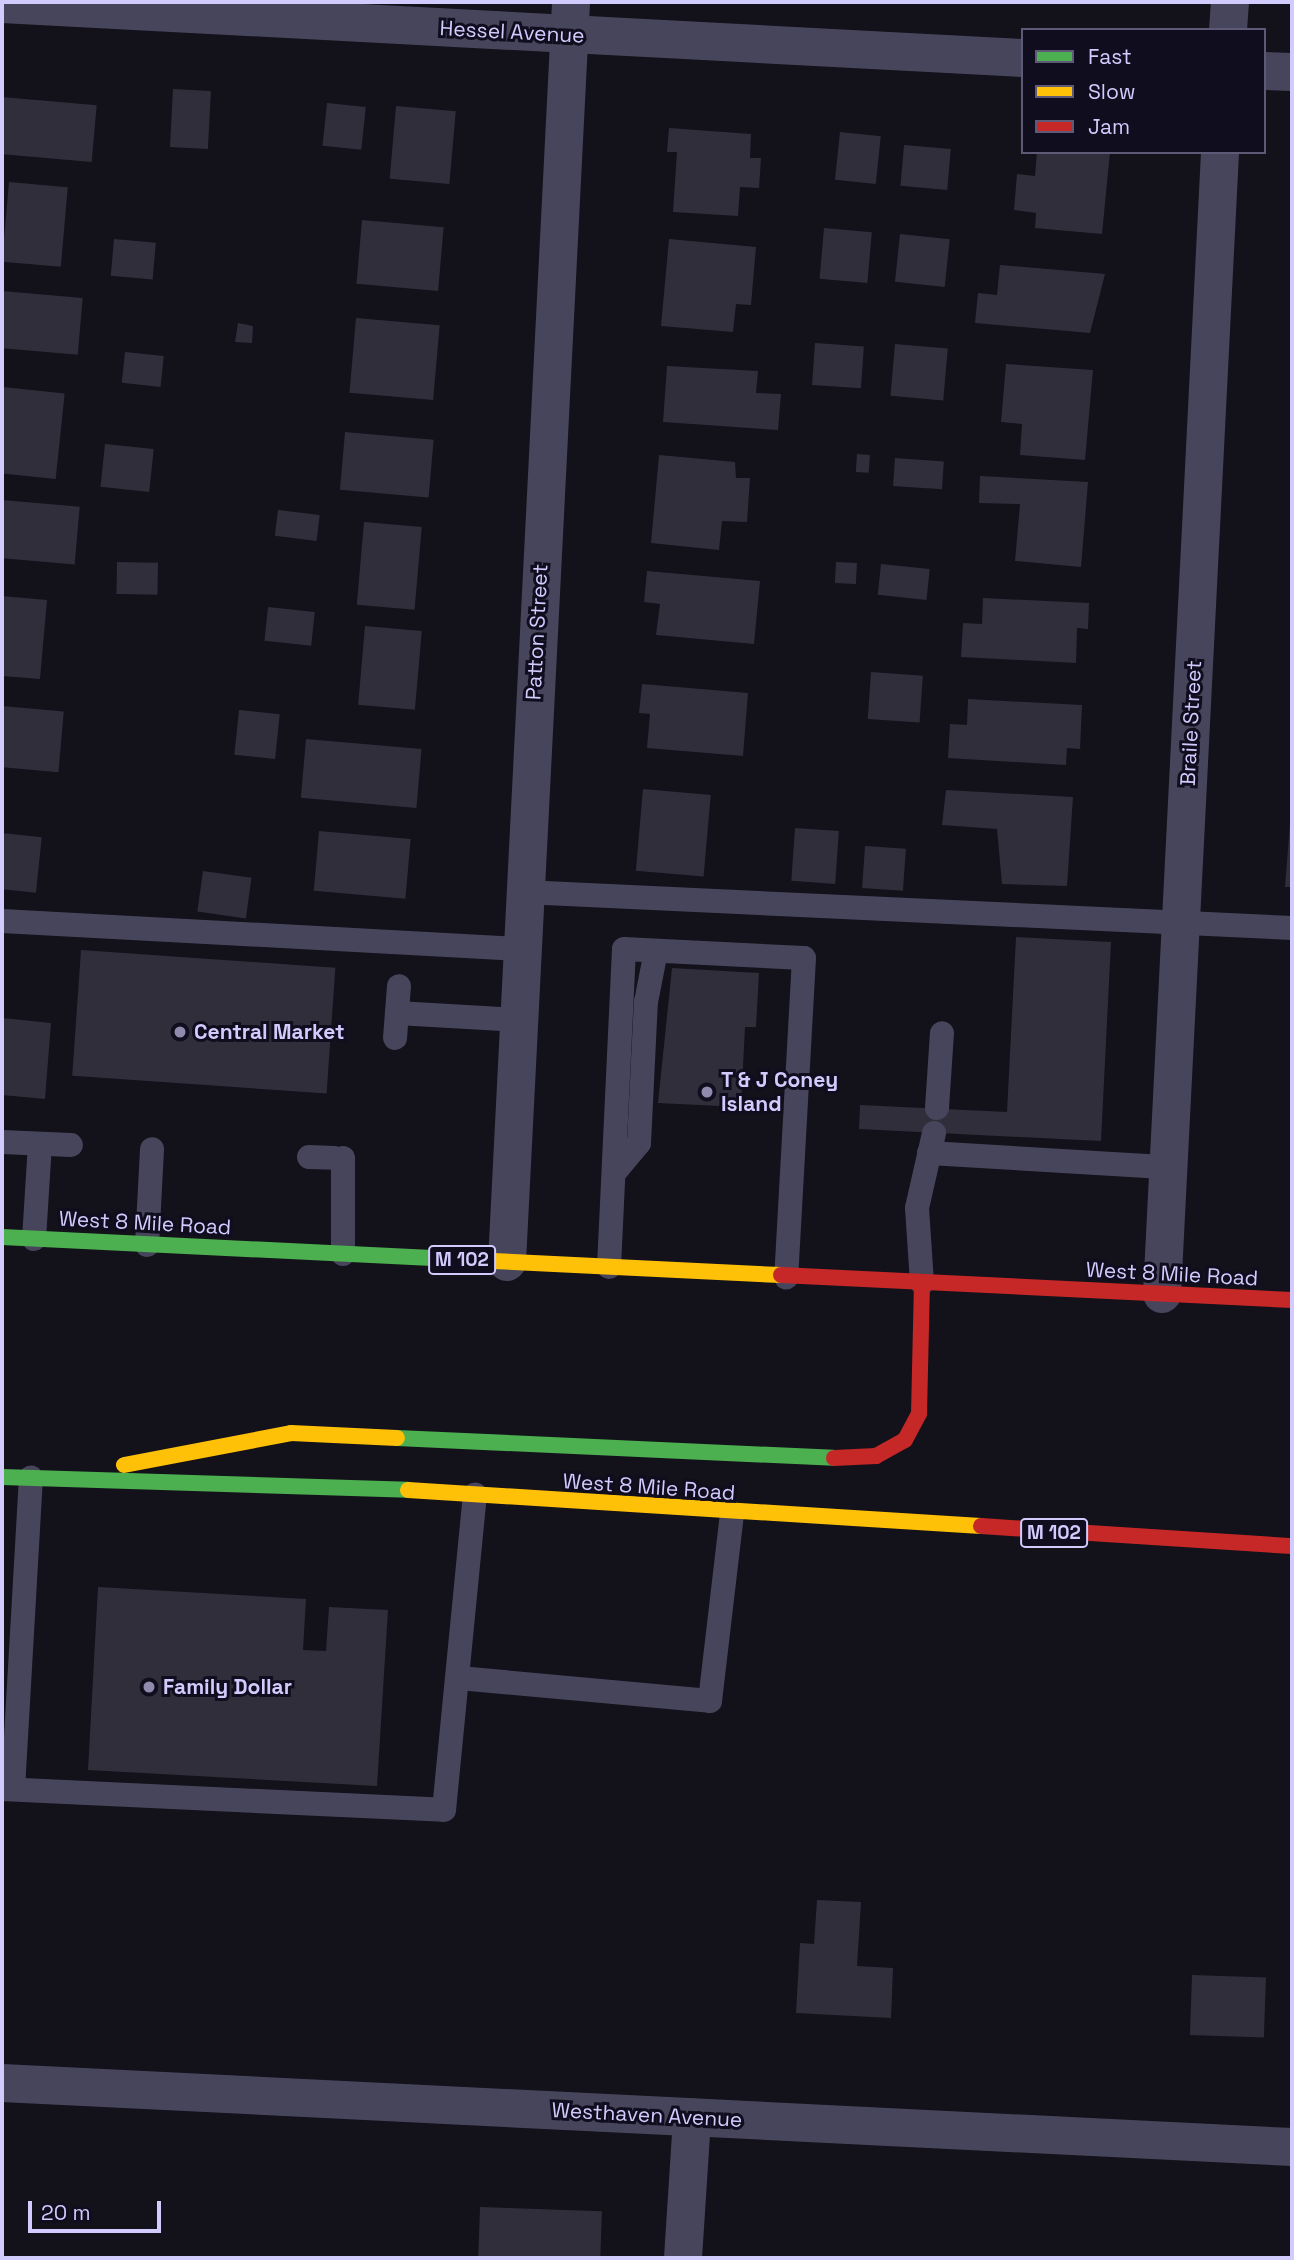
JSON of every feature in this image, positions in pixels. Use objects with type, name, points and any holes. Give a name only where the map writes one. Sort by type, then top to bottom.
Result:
[{"type":"highway","name":"West 8 Mile Road","points":[[2,1237],[1292,1300]]},
{"type":"highway","points":[[43,1478],[291,1433],[825,1459],[876,1456],[905,1440],[919,1414],[922,1283]]},
{"type":"highway","name":"West 8 Mile Road","points":[[2,1477],[475,1495],[733,1514],[1292,1546]]},
{"type":"street","points":[[1228,28],[1230,2]]},
{"type":"street","name":"Hessel Avenue","points":[[2,4],[570,18],[1021,58]]},
{"type":"street","name":"Patton Street","points":[[507,1262],[570,18]]},
{"type":"street","points":[[1266,71],[1292,72]]},
{"type":"street","name":"Braile Street","points":[[1162,1294],[1220,154]]},
{"type":"street","name":"Westhaven Avenue","points":[[2,2083],[1292,2147]]},
{"type":"street","points":[[683,2258],[692,2117]]},
{"type":"lane","points":[[524,892],[1292,928]]},
{"type":"lane","points":[[2,921],[521,949]]},
{"type":"lane","points":[[609,1267],[624,949],[804,958],[786,1277]]},
{"type":"lane","points":[[395,1038],[399,986]]},
{"type":"lane","points":[[397,1013],[518,1020]]},
{"type":"lane","points":[[922,1283],[917,1208],[933,1131],[942,1033]]},
{"type":"lane","points":[[933,1131],[1168,1167]]},
{"type":"lane","points":[[2,1142],[71,1145]]},
{"type":"lane","points":[[34,1239],[40,1144]]},
{"type":"lane","points":[[147,1245],[152,1149]]},
{"type":"lane","points":[[309,1157],[339,1158],[343,1254]]},
{"type":"lane","points":[[43,1478],[7,1789],[444,1811],[475,1495]]},
{"type":"lane","points":[[459,1678],[710,1701],[733,1514]]},
{"type":"building","points":[[173,89],[211,91],[208,149],[170,147]]},
{"type":"building","points":[[2,97],[97,105],[92,162],[2,154]]},
{"type":"building","points":[[327,103],[366,107],[361,150],[323,146]]},
{"type":"building","points":[[396,106],[456,111],[449,184],[390,179]]},
{"type":"building","points":[[669,128],[751,134],[750,158],[761,158],[759,188],[740,187],[738,216],[673,212],[677,152],[667,152]]},
{"type":"building","points":[[840,132],[881,136],[876,184],[835,180]]},
{"type":"building","points":[[904,145],[951,149],[947,190],[900,186]]},
{"type":"building","points":[[1037,154],[1110,154],[1102,234],[1035,228],[1036,213],[1014,210],[1017,174],[1035,176]]},
{"type":"building","points":[[9,182],[68,187],[61,267],[2,262]]},
{"type":"building","points":[[362,220],[444,227],[438,291],[356,284]]},
{"type":"building","points":[[824,228],[872,232],[867,283],[820,279]]},
{"type":"building","points":[[900,234],[950,239],[945,287],[895,282]]},
{"type":"building","points":[[114,239],[156,243],[153,280],[111,276]]},
{"type":"building","points":[[669,239],[756,247],[751,305],[736,304],[733,332],[661,326]]},
{"type":"building","points":[[1000,265],[1105,274],[1090,333],[975,323],[978,293],[997,295]]},
{"type":"building","points":[[2,291],[83,298],[78,355],[2,348]]},
{"type":"building","points":[[356,318],[440,325],[433,400],[349,393]]},
{"type":"building","points":[[238,323],[253,326],[252,343],[235,342]]},
{"type":"building","points":[[815,343],[864,346],[861,388],[812,385]]},
{"type":"building","points":[[895,344],[948,349],[943,400],[890,396]]},
{"type":"building","points":[[125,352],[164,356],[161,387],[122,383]]},
{"type":"building","points":[[1006,364],[1093,370],[1085,460],[1020,455],[1022,424],[1001,422]]},
{"type":"building","points":[[667,366],[758,371],[756,393],[781,394],[778,430],[663,422]]},
{"type":"building","points":[[3,387],[65,393],[56,479],[2,473]]},
{"type":"building","points":[[345,432],[434,440],[429,498],[340,490]]},
{"type":"building","points":[[105,444],[154,449],[149,492],[101,487]]},
{"type":"building","points":[[857,454],[870,455],[869,473],[856,472]]},
{"type":"building","points":[[659,455],[735,462],[736,478],[750,478],[747,522],[722,521],[719,550],[651,543]]},
{"type":"building","points":[[895,458],[944,461],[942,489],[893,486]]},
{"type":"building","points":[[980,476],[1088,482],[1081,567],[1015,561],[1020,504],[979,503]]},
{"type":"building","points":[[2,500],[80,507],[75,565],[2,558]]},
{"type":"building","points":[[278,510],[320,515],[317,541],[275,536]]},
{"type":"building","points":[[364,522],[422,527],[415,610],[357,605]]},
{"type":"building","points":[[117,562],[158,563],[157,595],[116,594]]},
{"type":"building","points":[[836,562],[857,563],[856,584],[835,583]]},
{"type":"building","points":[[881,564],[930,569],[926,600],[878,595]]},
{"type":"building","points":[[647,571],[760,581],[754,644],[656,635],[660,604],[644,602]]},
{"type":"building","points":[[2,596],[47,600],[40,679],[2,676]]},
{"type":"building","points":[[983,598],[1089,603],[1088,629],[1077,628],[1076,663],[961,657],[963,623],[982,624]]},
{"type":"building","points":[[268,607],[315,612],[311,646],[264,641]]},
{"type":"building","points":[[365,626],[422,631],[415,710],[358,705]]},
{"type":"building","points":[[871,672],[923,676],[920,723],[868,719]]},
{"type":"building","points":[[642,684],[748,693],[743,756],[647,748],[650,714],[639,713]]},
{"type":"building","points":[[968,699],[1082,705],[1080,749],[1067,748],[1066,765],[948,758],[950,724],[967,725]]},
{"type":"building","points":[[2,706],[64,711],[58,772],[2,767]]},
{"type":"building","points":[[239,710],[280,714],[275,759],[234,755]]},
{"type":"building","points":[[306,739],[422,749],[416,808],[301,798]]},
{"type":"building","points":[[643,789],[711,795],[704,877],[636,871]]},
{"type":"building","points":[[946,790],[1073,797],[1067,886],[1002,884],[997,829],[942,825]]},
{"type":"building","points":[[1290,823],[1292,887],[1285,887]]},
{"type":"building","points":[[795,828],[839,831],[835,884],[791,881]]},
{"type":"building","points":[[319,831],[411,839],[405,899],[314,891]]},
{"type":"building","points":[[2,833],[42,837],[36,893],[2,889]]},
{"type":"building","points":[[865,846],[906,849],[903,891],[862,888]]},
{"type":"building","points":[[203,871],[252,878],[246,918],[197,912]]},
{"type":"building","points":[[1016,937],[1111,942],[1101,1141],[859,1129],[860,1105],[1007,1112]]},
{"type":"building","points":[[81,950],[335,968],[327,1093],[72,1076]]},
{"type":"building","points":[[672,968],[759,973],[756,1027],[745,1027],[741,1107],[658,1103]]},
{"type":"building","points":[[2,1018],[51,1023],[45,1099],[2,1095]]},
{"type":"building","points":[[98,1587],[306,1599],[303,1650],[326,1651],[329,1607],[388,1610],[377,1786],[88,1770]]},
{"type":"building","points":[[817,1900],[861,1902],[857,1966],[893,1968],[891,2018],[796,2013],[800,1943],[814,1944]]},
{"type":"building","points":[[1192,1975],[1266,1978],[1264,2038],[1190,2035]]},
{"type":"building","points":[[480,2207],[602,2211],[600,2258],[478,2258]]},
{"type":"traffic: fast","points":[[2,1237],[472,1260]]},
{"type":"traffic: fast","points":[[397,1438],[834,1458]]},
{"type":"traffic: fast","points":[[2,1477],[408,1490]]},
{"type":"traffic: slow","points":[[472,1260],[781,1275]]},
{"type":"traffic: slow","points":[[124,1465],[291,1433],[397,1438]]},
{"type":"traffic: slow","points":[[408,1490],[981,1526]]},
{"type":"traffic: jam","points":[[781,1275],[1292,1300]]},
{"type":"traffic: jam","points":[[834,1458],[876,1456],[905,1440],[919,1414],[922,1283]]},
{"type":"traffic: jam","points":[[981,1526],[1292,1546]]},
{"type":"place","name":"Central Market","points":[[180,1032]]},
{"type":"place","name":"T & J Coney Island","points":[[707,1092]]},
{"type":"place","name":"Family Dollar","points":[[149,1687]]}]
